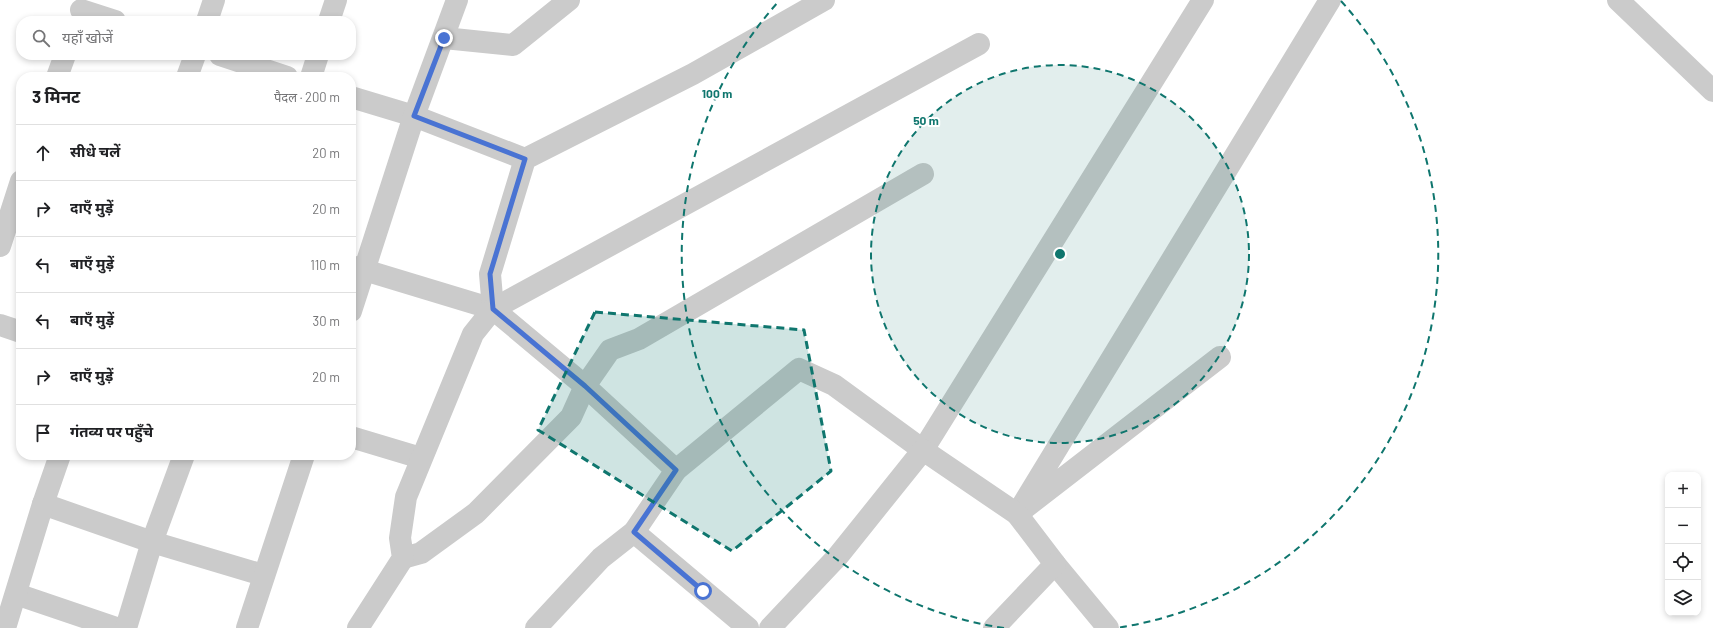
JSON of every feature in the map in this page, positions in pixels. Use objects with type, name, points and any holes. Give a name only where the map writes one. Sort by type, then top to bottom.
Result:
[{"type":"street","points":[[209,16],[214,0]]},
{"type":"street","points":[[331,16],[336,0]]},
{"type":"street","points":[[356,280],[358,268],[458,0]]},
{"type":"street","points":[[444,38],[513,45],[569,0]]},
{"type":"street","points":[[493,309],[490,274],[525,159],[693,74],[824,0]]},
{"type":"street","points":[[770,628],[838,556],[923,450],[1203,0]]},
{"type":"street","points":[[1017,514],[1330,0]]},
{"type":"street","points":[[1618,0],[1713,91]]},
{"type":"street","points":[[81,10],[99,16]]},
{"type":"street","points":[[358,628],[403,558],[400,538],[406,496],[473,334],[493,309],[979,44]]},
{"type":"street","points":[[59,72],[63,60]]},
{"type":"street","points":[[189,72],[193,60]]},
{"type":"street","points":[[235,60],[272,72]]},
{"type":"street","points":[[313,72],[316,60]]},
{"type":"street","points":[[356,99],[414,116],[525,159]]},
{"type":"street","points":[[403,558],[421,553],[476,513],[571,417],[585,386],[610,350],[639,339],[923,174]]},
{"type":"street","points":[[0,246],[16,196]]},
{"type":"street","points":[[358,268],[493,309],[585,386],[676,470]]},
{"type":"street","points":[[0,325],[16,330]]},
{"type":"street","points":[[1017,514],[1220,356]]},
{"type":"street","points":[[536,628],[601,558],[634,532],[676,470],[799,369],[834,385],[923,450],[1017,514],[1055,564],[1108,628]]},
{"type":"street","points":[[356,438],[421,458]]},
{"type":"street","points":[[5,628],[43,504],[58,460]]},
{"type":"street","points":[[126,628],[152,542],[182,460]]},
{"type":"street","points":[[247,628],[263,575],[302,460]]},
{"type":"street","points":[[43,504],[152,542],[263,575]]},
{"type":"street","points":[[634,532],[748,628]]},
{"type":"street","points":[[994,628],[1055,564]]},
{"type":"street","points":[[16,594],[116,628]]},
{"type":"highlighted area","points":[[595,312],[804,330],[831,471],[732,551],[538,430]]},
{"type":"route","points":[[444,38],[414,116],[525,159],[490,274],[493,309],[585,386],[676,470],[634,532],[703,591]]}]
